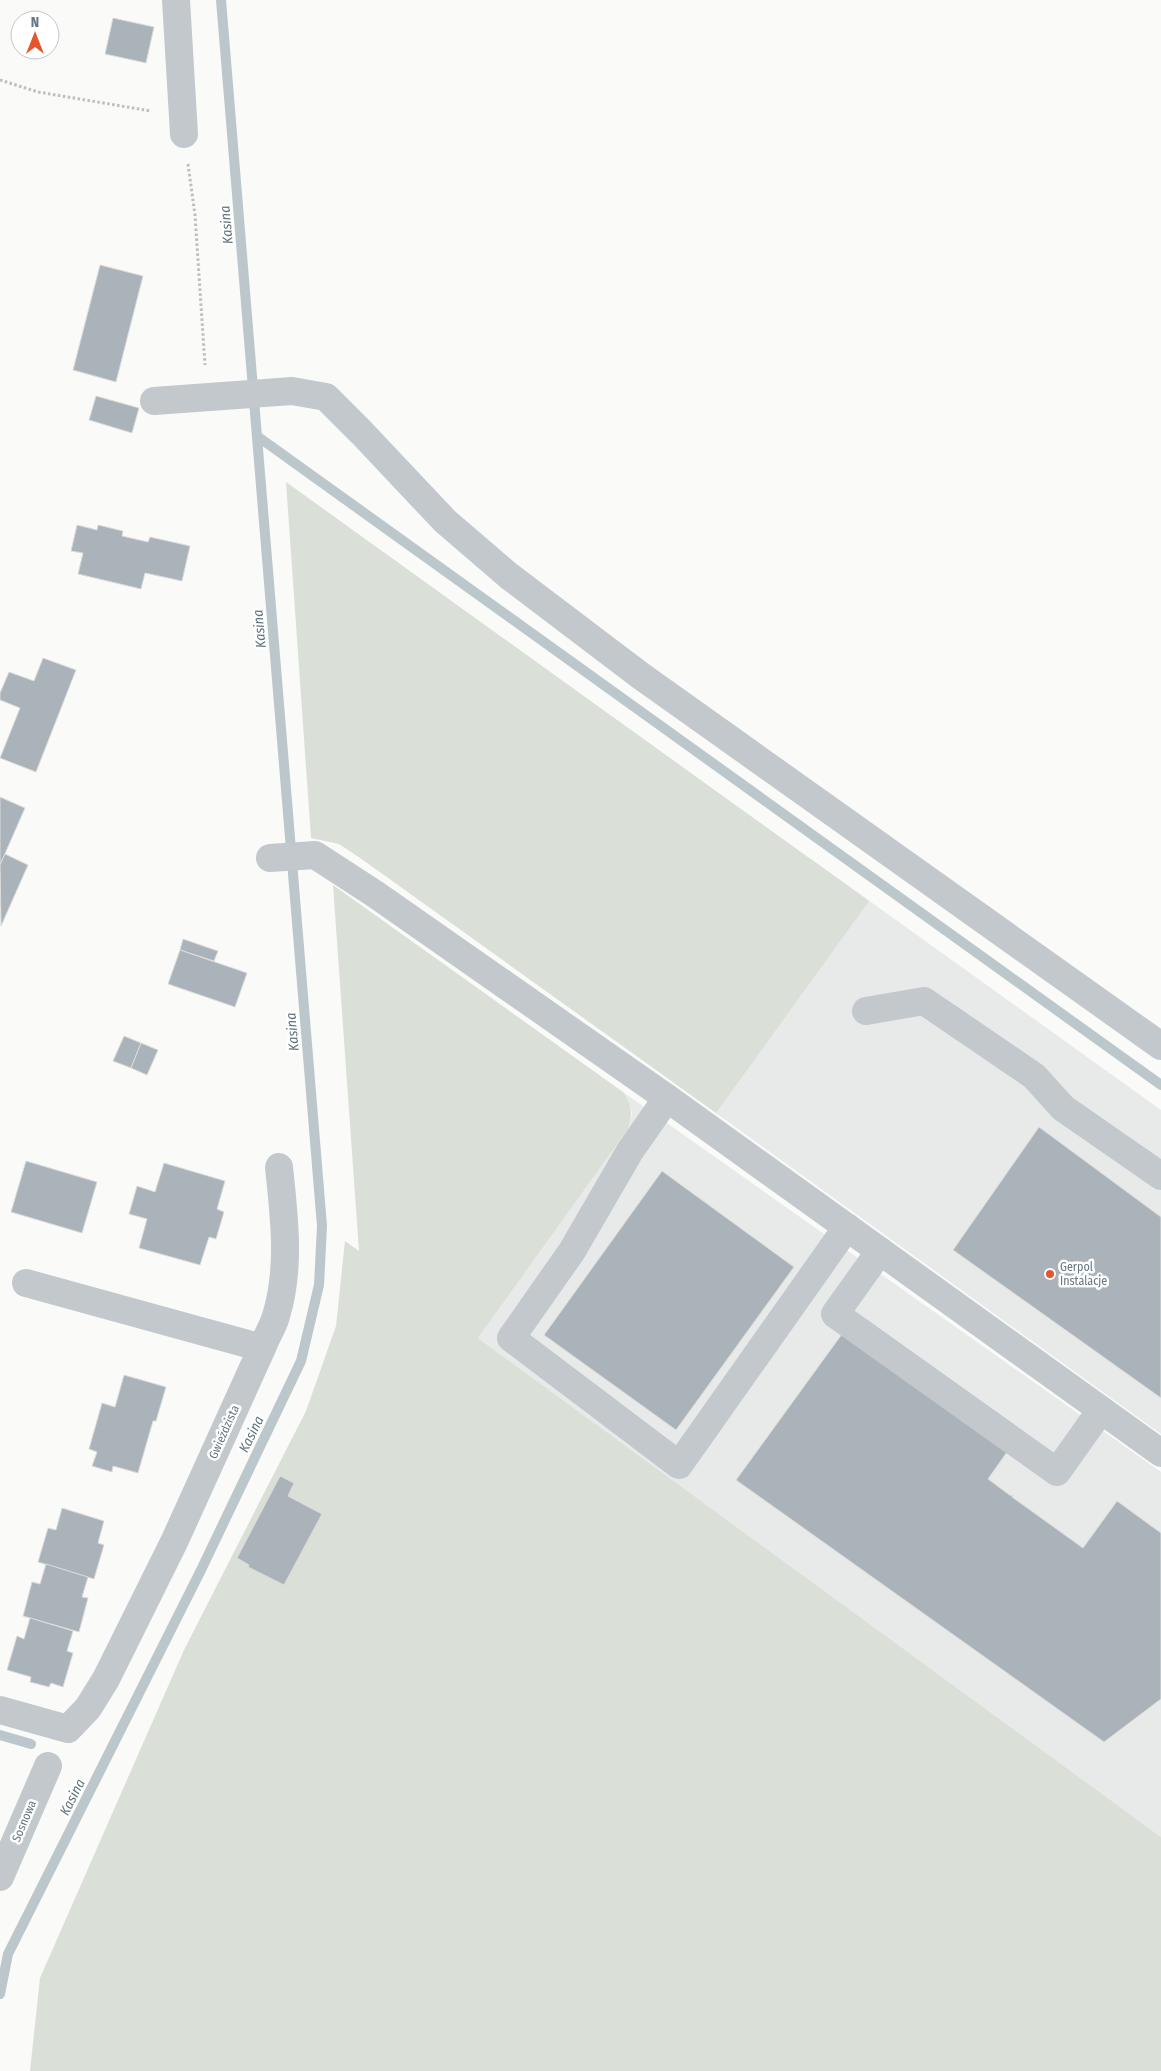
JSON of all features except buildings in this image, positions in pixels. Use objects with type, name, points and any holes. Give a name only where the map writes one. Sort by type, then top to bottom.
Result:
[{"type":"street","points":[[176,0],[184,134]]},
{"type":"street","points":[[154,401],[292,391],[326,397],[362,432],[445,521],[509,576],[642,676],[1161,1046]]},
{"type":"street","points":[[270,858],[315,855],[375,894],[667,1098],[1161,1453]]},
{"type":"street","points":[[866,1011],[924,1001],[1034,1076],[1063,1108],[1161,1176]]},
{"type":"street","points":[[667,1098],[630,1151],[572,1251],[511,1338],[679,1465],[846,1227]]},
{"type":"street","name":"Gwieździsta","points":[[0,1710],[68,1729],[88,1708],[106,1678],[175,1540],[276,1316],[283,1279],[286,1241],[279,1167]]},
{"type":"street","points":[[880,1251],[835,1314],[1057,1472],[1101,1410]]},
{"type":"street","points":[[26,1283],[262,1348]]},
{"type":"street","name":"Sosnowa","points":[[0,1877],[48,1766]]},
{"type":"path","points":[[0,80],[38,92],[154,112],[184,134],[216,398]]},
{"type":"shaded area","points":[[286,482],[869,901],[716,1113],[363,860],[339,844],[311,838]]},
{"type":"shaded area","name":"Gerpol Instalacje","points":[[811,859],[1161,1110],[1161,1434],[659,1072]]},
{"type":"shaded area","points":[[333,885],[623,1092],[630,1105],[631,1119],[628,1129],[478,1338],[1161,1837],[1161,2071],[30,2071],[40,1978],[184,1650],[306,1411],[336,1326],[345,1241],[359,1251]]},
{"type":"shaded area","points":[[623,1092],[1161,1472],[1161,1837],[478,1338],[628,1129],[632,1115],[631,1108]]},
{"type":"waterway","name":"Kasina","points":[[0,1994],[8,1954],[201,1570],[301,1361],[319,1285],[322,1226],[221,0]]},
{"type":"waterway","points":[[257,436],[1161,1085]]},
{"type":"waterway","points":[[0,1735],[31,1744]]},
{"type":"place","name":"Gerpol Instalacje","points":[[1050,1274]]}]
